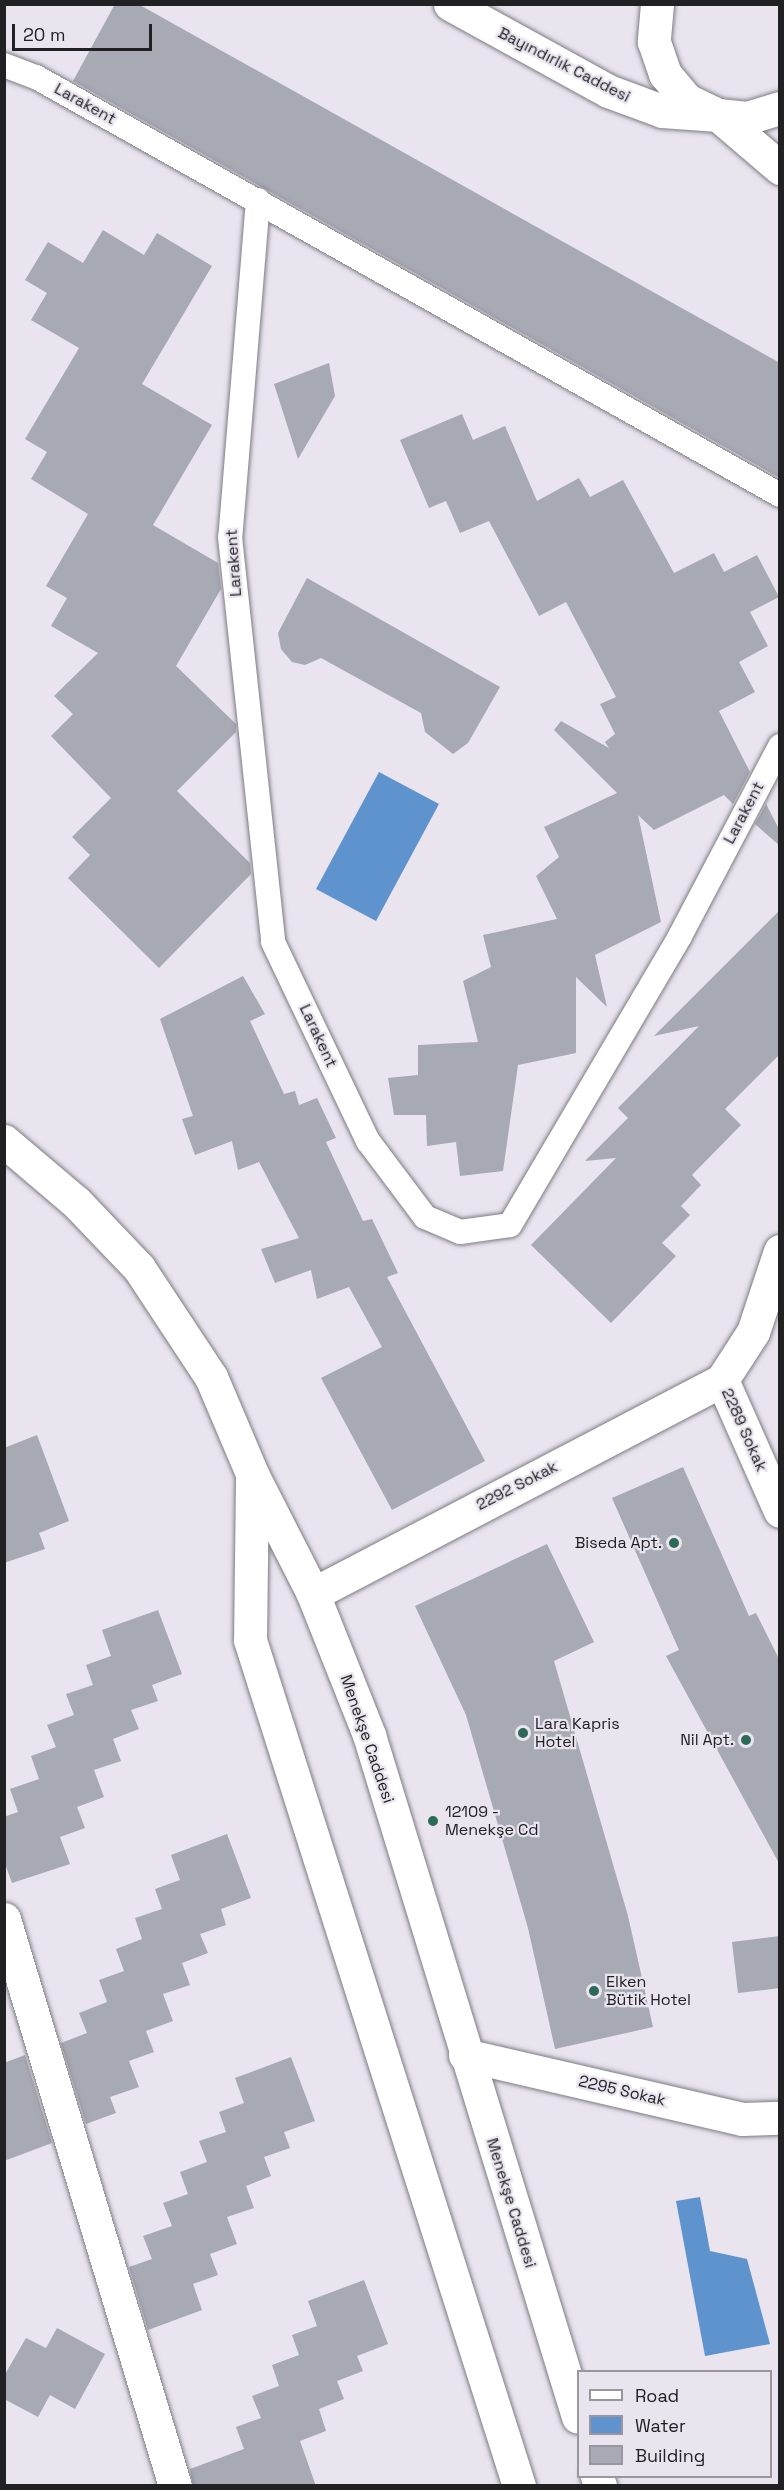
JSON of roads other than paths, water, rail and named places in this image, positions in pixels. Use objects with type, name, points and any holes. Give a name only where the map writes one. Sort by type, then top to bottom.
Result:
[{"type":"street","name":"Bayındırlık Caddesi","points":[[450,4],[609,91],[662,111],[747,118],[780,108]]},
{"type":"street","points":[[656,6],[654,42],[665,74],[687,99],[718,115],[779,168]]},
{"type":"street","points":[[662,111],[779,168]]},
{"type":"street","name":"Menekşe Caddesi","points":[[5,1144],[75,1202],[139,1268],[211,1377],[253,1476],[314,1594],[369,1734],[465,2055],[577,2411]]},
{"type":"street","name":"2289 Sokak","points":[[780,1251],[753,1332],[722,1380],[780,1511]]},
{"type":"street","name":"2292 Sokak","points":[[314,1594],[722,1380]]},
{"type":"street","points":[[253,1476],[250,1640],[519,2486]]},
{"type":"street","points":[[4,1919],[175,2486]]},
{"type":"street","name":"2295 Sokak","points":[[465,2055],[742,2119],[780,2118]]},
{"type":"lane","name":"Larakent","points":[[4,64],[36,77],[258,200],[780,495]]},
{"type":"lane","name":"Larakent","points":[[258,200],[230,537],[273,942],[368,1141],[425,1217],[460,1232],[510,1226],[680,936],[780,746]]},
{"type":"water","points":[[379,772],[439,804],[376,921],[316,889]]},
{"type":"water","points":[[700,2197],[710,2251],[747,2259],[770,2344],[705,2356],[676,2201]]},
{"type":"place","name":"Biseda Apt.","points":[[674,1543]]},
{"type":"place","name":"Lara Kapris Hotel","points":[[523,1733]]},
{"type":"place","name":"Nil Apt.","points":[[746,1740]]},
{"type":"place","name":"12109 - Menekşe Cd","points":[[433,1821]]},
{"type":"place","name":"Elken Bütik Hotel","points":[[594,1991]]}]
